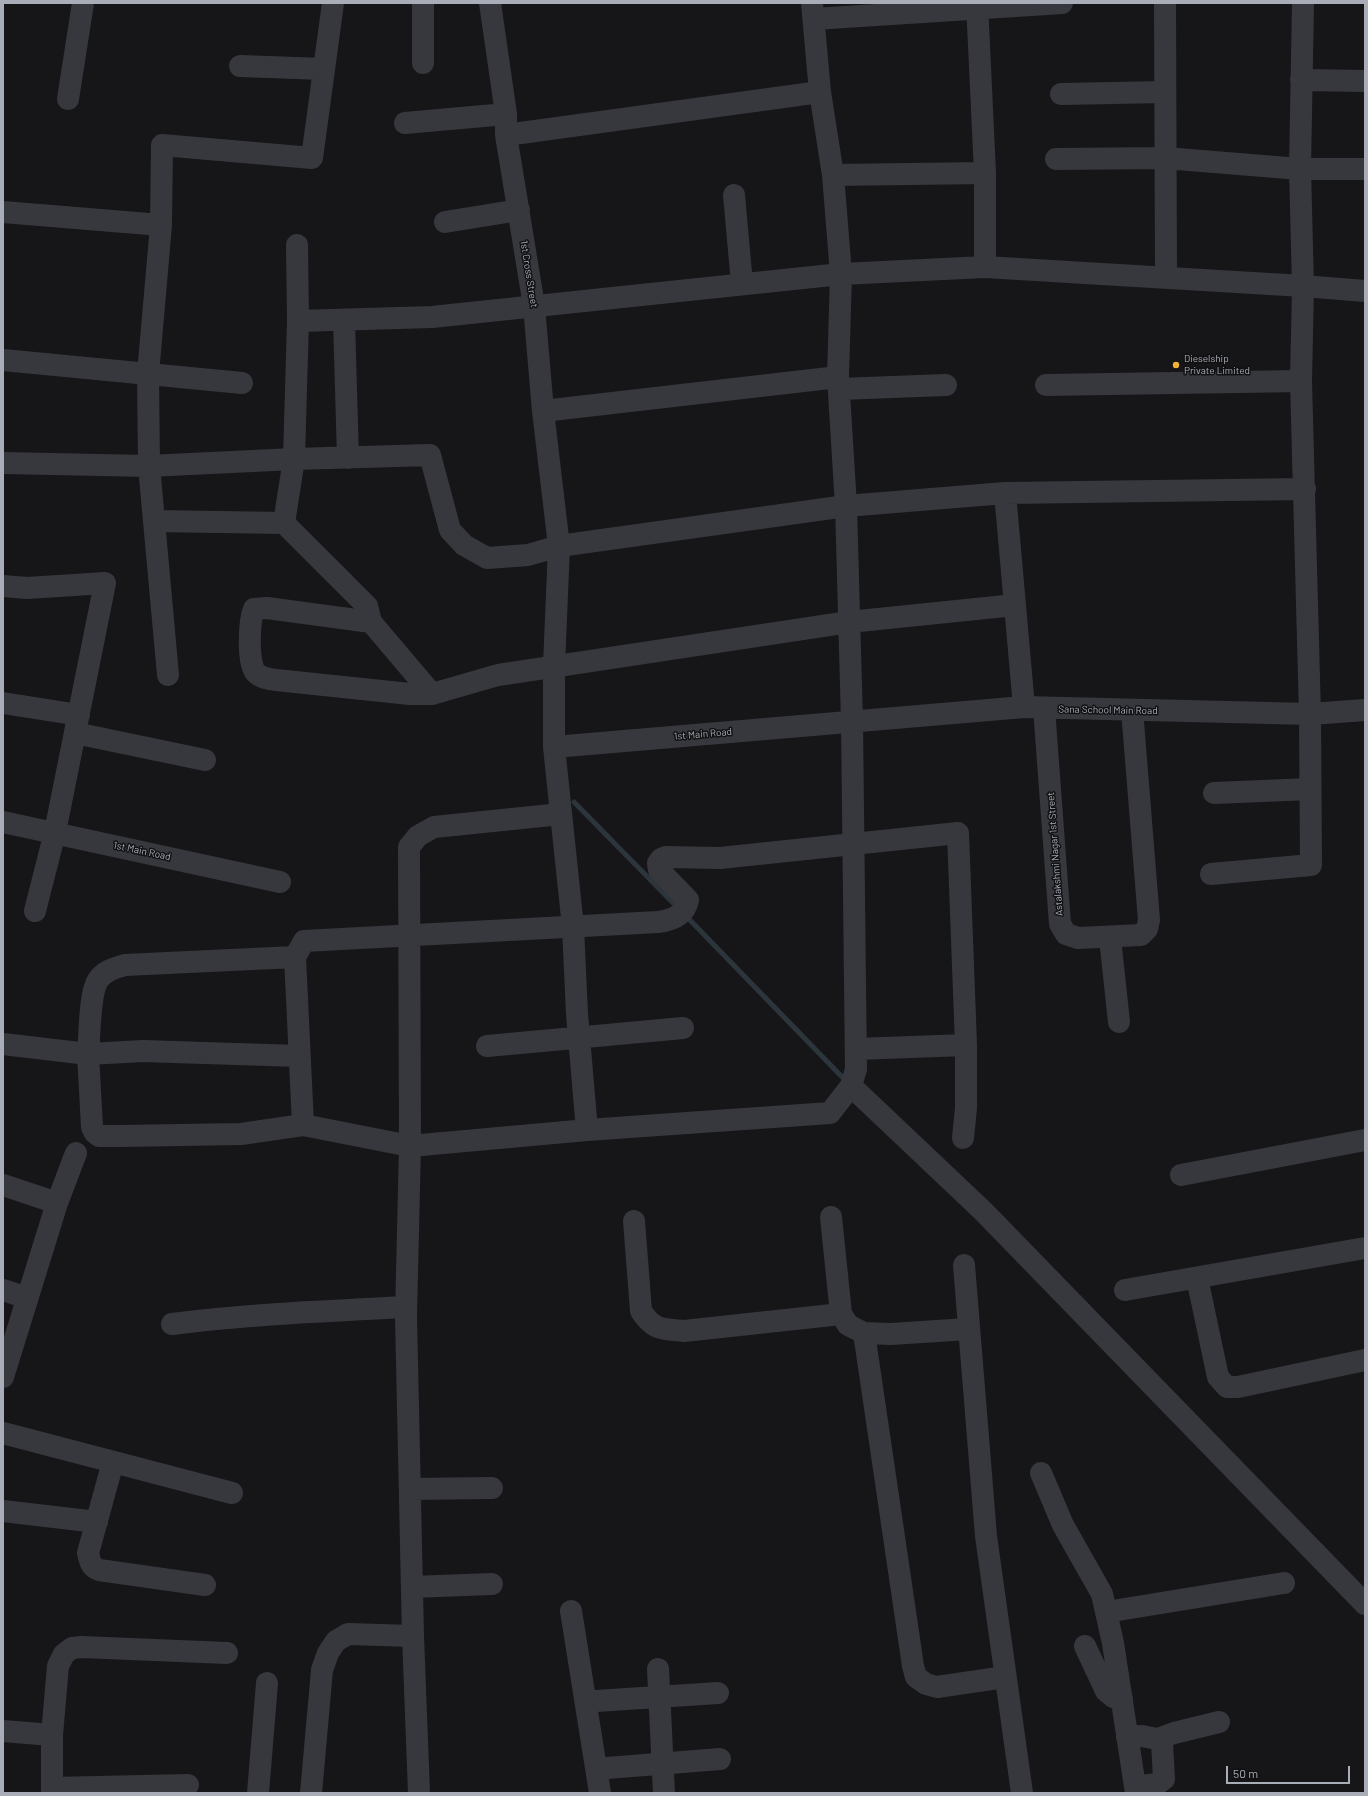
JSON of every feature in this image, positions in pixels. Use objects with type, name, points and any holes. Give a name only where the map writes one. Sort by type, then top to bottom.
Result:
[{"type":"street","points":[[68,99],[83,3]]},
{"type":"street","points":[[168,675],[150,466],[148,374],[161,225],[162,145],[312,158],[333,3]]},
{"type":"street","points":[[422,3],[423,64]]},
{"type":"street","name":"1st Cross Street","points":[[490,3],[506,125],[534,306],[543,411],[559,546],[554,666],[554,747],[573,927],[579,1037],[587,1130]]},
{"type":"street","points":[[295,957],[125,965],[109,970],[99,979],[93,990],[88,1054],[92,1127],[95,1133],[99,1136],[241,1134],[302,1125],[410,1146],[587,1130],[830,1112],[851,1086],[856,1069],[852,722],[846,506],[838,383],[841,274],[833,175],[820,92],[813,11],[1062,3]]},
{"type":"street","points":[[1165,3],[1166,278]]},
{"type":"street","points":[[1211,874],[1311,865],[1310,714],[1301,381],[1303,286],[1300,169],[1303,3]]},
{"type":"street","points":[[977,6],[985,173],[985,267]]},
{"type":"street","points":[[240,66],[324,69]]},
{"type":"street","points":[[1301,80],[1365,81]]},
{"type":"street","points":[[405,123],[506,125],[820,92]]},
{"type":"street","points":[[1061,94],[1165,92]]},
{"type":"street","points":[[1056,159],[1165,158],[1300,169],[1365,169]]},
{"type":"street","points":[[833,175],[985,173]]},
{"type":"street","points":[[734,195],[742,284]]},
{"type":"street","points":[[445,222],[519,210]]},
{"type":"street","points":[[3,212],[161,225]]},
{"type":"street","points":[[284,523],[294,459],[298,321],[297,245]]},
{"type":"street","points":[[298,321],[432,317],[841,274],[985,267],[1365,291]]},
{"type":"street","points":[[344,320],[348,458]]},
{"type":"street","points":[[3,360],[242,383]]},
{"type":"street","points":[[1046,385],[1301,381]]},
{"type":"street","points":[[543,411],[838,383],[946,385]]},
{"type":"street","points":[[3,463],[150,466],[294,459],[430,455],[450,530],[464,545],[487,558],[528,555],[559,546],[846,506],[1006,493],[1305,489]]},
{"type":"street","name":"Astalakshmi Nagar 1st Street","points":[[1006,493],[1015,605],[1034,708],[1060,924],[1066,934],[1078,938],[1141,936],[1147,929],[1149,920],[1132,710]]},
{"type":"street","points":[[154,521],[284,523],[367,606],[371,622],[432,694]]},
{"type":"street","points":[[3,586],[27,588],[105,583],[55,832],[35,912]]},
{"type":"street","points":[[371,622],[267,608],[254,609],[251,617],[250,656],[252,667],[256,674],[263,678],[276,680],[410,694],[432,694],[498,675],[554,666],[849,622],[1015,605]]},
{"type":"street","points":[[3,703],[205,760]]},
{"type":"street","name":"Sana School Main Road","points":[[852,722],[1034,708],[1310,714],[1365,710]]},
{"type":"street","name":"1st Main Road","points":[[554,747],[852,722]]},
{"type":"street","points":[[1214,793],[1310,789]]},
{"type":"street","points":[[419,1793],[413,1636],[406,1306],[410,1146],[408,935],[409,847],[418,836],[434,827],[561,814]]},
{"type":"street","name":"1st Main Road","points":[[3,822],[55,832],[280,882]]},
{"type":"street","points":[[302,1125],[295,957],[304,941],[667,921],[682,913],[688,900],[660,870],[658,863],[661,859],[666,857],[720,858],[958,833],[966,1045],[966,1108],[963,1138]]},
{"type":"street","points":[[1110,938],[1119,1022]]},
{"type":"street","points":[[487,1046],[683,1028]]},
{"type":"street","points":[[3,1044],[88,1054],[143,1051],[299,1056]]},
{"type":"street","points":[[856,1049],[966,1045]]},
{"type":"street","points":[[851,1086],[984,1212],[1365,1604]]},
{"type":"street","points":[[1181,1175],[1365,1142]]},
{"type":"street","points":[[3,1377],[57,1203],[76,1153]]},
{"type":"street","points":[[3,1185],[57,1203]]},
{"type":"street","points":[[831,1217],[841,1314],[848,1325],[864,1333],[891,1334],[968,1329]]},
{"type":"street","points":[[634,1221],[641,1311],[648,1322],[661,1329],[684,1331],[841,1314]]},
{"type":"street","points":[[1125,1290],[1365,1248]]},
{"type":"street","points":[[964,1265],[986,1536],[1022,1793]]},
{"type":"street","points":[[1197,1278],[1218,1377],[1227,1387],[1238,1387],[1365,1360]]},
{"type":"street","points":[[3,1290],[27,1298]]},
{"type":"street","points":[[172,1324],[284,1313],[406,1306]]},
{"type":"street","points":[[864,1333],[911,1658],[916,1677],[926,1684],[937,1687],[1006,1677]]},
{"type":"street","points":[[3,1433],[232,1493]]},
{"type":"street","points":[[114,1462],[88,1554],[90,1563],[94,1568],[99,1570],[205,1585]]},
{"type":"street","points":[[1041,1473],[1063,1525],[1102,1594],[1113,1643],[1136,1790],[1157,1784],[1164,1779],[1163,1737],[1219,1722]]},
{"type":"street","points":[[410,1489],[492,1488]]},
{"type":"street","points":[[3,1511],[97,1522]]},
{"type":"street","points":[[1106,1612],[1284,1583]]},
{"type":"street","points":[[412,1587],[492,1584]]},
{"type":"street","points":[[571,1611],[600,1793]]},
{"type":"street","points":[[311,1793],[322,1670],[328,1653],[336,1641],[348,1634],[413,1636]]},
{"type":"street","points":[[1085,1646],[1106,1692],[1113,1697],[1122,1699]]},
{"type":"street","points":[[188,1785],[52,1791],[52,1735],[58,1666],[64,1654],[72,1648],[227,1654]]},
{"type":"street","points":[[658,1669],[664,1793]]},
{"type":"street","points":[[258,1793],[267,1682]]},
{"type":"street","points":[[596,1701],[718,1693]]},
{"type":"street","points":[[3,1731],[52,1735]]},
{"type":"street","points":[[1127,1737],[1142,1736],[1162,1740]]},
{"type":"street","points":[[607,1768],[720,1760]]},
{"type":"waterway","points":[[574,802],[679,909]]},
{"type":"waterway","points":[[686,916],[846,1081]]},
{"type":"place","name":"Dieselship Private Limited","points":[[1176,365]]}]
